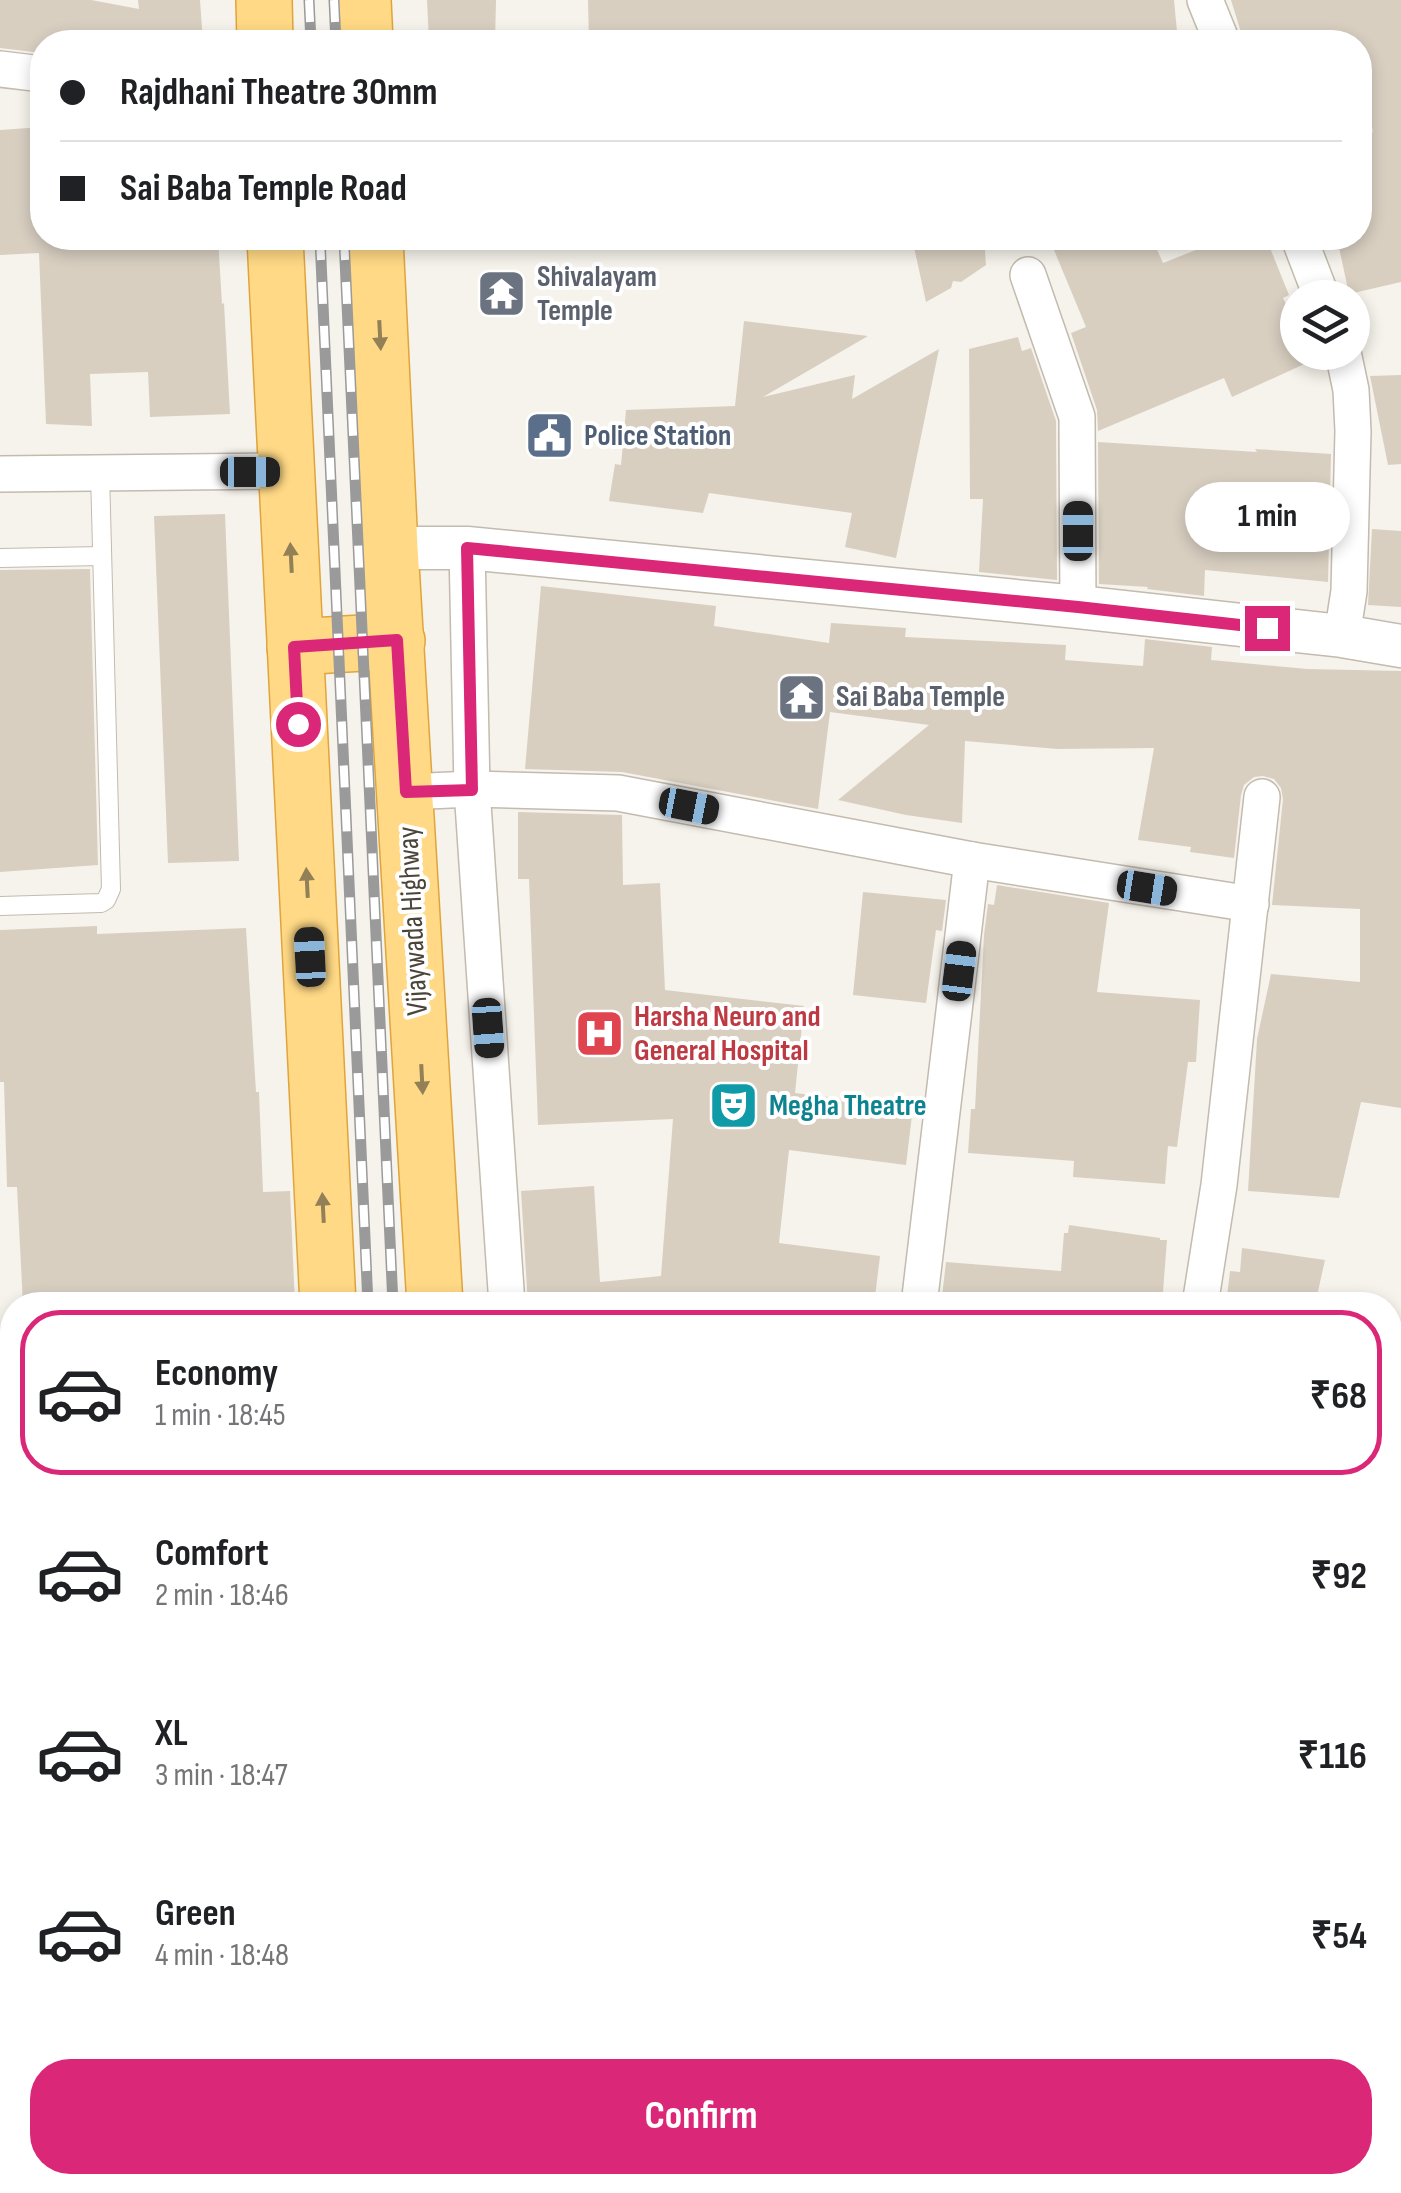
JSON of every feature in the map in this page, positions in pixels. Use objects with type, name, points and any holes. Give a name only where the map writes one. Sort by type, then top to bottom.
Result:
[{"type":"highway","points":[[264,0],[265,30]]},
{"type":"highway","points":[[363,0],[364,30]]},
{"type":"highway","points":[[276,250],[327,1292]]},
{"type":"highway","name":"Vijaywada Highway","points":[[376,250],[434,1292]]},
{"type":"highway","points":[[294,647],[397,640]]},
{"type":"street","points":[[1206,0],[1217,30]]},
{"type":"street","points":[[0,69],[30,73]]},
{"type":"street","points":[[1303,250],[1315,280]]},
{"type":"street","points":[[1028,275],[1077,418],[1078,607]]},
{"type":"street","points":[[1342,636],[1349,591],[1353,431],[1347,370]]},
{"type":"street","points":[[0,474],[287,472]]},
{"type":"street","points":[[390,548],[467,548],[1078,607],[1401,646]]},
{"type":"street","points":[[467,548],[472,790],[506,1292]]},
{"type":"street","points":[[406,792],[618,792],[972,860],[1251,904]]},
{"type":"street","points":[[1202,1292],[1220,1185],[1262,797]]},
{"type":"street","points":[[920,1292],[972,860]]},
{"type":"lane","points":[[0,906],[100,902],[109,895],[100,473]]},
{"type":"lane","points":[[0,558],[102,556]]},
{"type":"building","points":[[0,0],[91,0],[139,9],[138,0],[200,0],[202,30],[30,30],[30,52],[0,48]]},
{"type":"building","points":[[427,0],[496,0],[495,30],[428,30]]},
{"type":"building","points":[[588,0],[1174,0],[1177,30],[589,30]]},
{"type":"building","points":[[1231,0],[1401,0],[1401,282],[1370,289],[1370,280],[1346,280],[1340,250],[1372,250],[1372,30],[1240,30]]},
{"type":"building","points":[[30,128],[30,250],[219,250],[230,414],[150,417],[148,372],[90,374],[92,426],[46,424],[39,253],[0,255],[0,130]]},
{"type":"building","points":[[915,250],[985,250],[986,265],[961,282],[953,281],[951,288],[926,302]]},
{"type":"building","points":[[1054,250],[1157,250],[1163,263],[1196,250],[1271,250],[1283,280],[1280,370],[1291,370],[1232,397],[1224,378],[1098,431],[1097,410],[1071,333],[1086,327]]},
{"type":"building","points":[[744,321],[868,336],[763,397],[855,375],[852,399],[939,349],[896,558],[845,547],[852,513],[709,493],[703,513],[609,501],[615,464],[621,465],[626,410],[735,406]]},
{"type":"building","points":[[1018,337],[1022,351],[1031,348],[1056,421],[1057,580],[979,572],[983,499],[970,499],[969,349]]},
{"type":"building","points":[[1401,375],[1401,464],[1388,465],[1370,376]]},
{"type":"building","points":[[1098,442],[1331,454],[1328,582],[1205,570],[1204,596],[1099,584]]},
{"type":"building","points":[[225,514],[239,861],[168,863],[154,516]]},
{"type":"building","points":[[1372,529],[1401,531],[1401,607],[1368,605]]},
{"type":"building","points":[[90,569],[98,865],[0,872],[0,570]]},
{"type":"building","points":[[541,586],[716,606],[714,626],[829,643],[831,623],[906,628],[905,637],[1066,645],[1065,660],[1143,666],[1145,639],[1212,647],[1211,660],[1307,669],[1401,671],[1401,1108],[1361,1102],[1339,1198],[1248,1191],[1257,1039],[1271,974],[1360,982],[1360,909],[1272,905],[1283,799],[1274,779],[1254,777],[1244,785],[1234,858],[1138,840],[1154,748],[1058,749],[965,741],[962,823],[838,800],[929,725],[830,712],[818,809],[622,772],[525,769]]},
{"type":"building","points":[[518,812],[622,815],[623,885],[660,883],[665,990],[804,1006],[795,1093],[913,1107],[906,1165],[789,1150],[779,1243],[880,1256],[876,1292],[527,1292],[521,1191],[594,1186],[600,1282],[661,1276],[673,1119],[538,1125],[529,879],[518,879]]},
{"type":"building","points":[[997,885],[1109,903],[1097,992],[1200,1000],[1196,1062],[1188,1062],[1177,1147],[1168,1146],[1165,1184],[1073,1177],[1074,1161],[968,1153],[971,1109],[975,1109],[984,935],[988,904],[994,905]]},
{"type":"building","points":[[863,892],[946,900],[942,931],[936,930],[926,1003],[853,995]]},
{"type":"building","points":[[97,926],[97,934],[246,928],[263,1192],[290,1191],[294,1292],[22,1292],[17,1187],[7,1187],[4,1082],[0,1082],[0,930]]},
{"type":"building","points":[[1069,1225],[1167,1240],[1163,1292],[943,1292],[946,1262],[1061,1271],[1064,1233],[1068,1233]]},
{"type":"building","points":[[1242,1248],[1325,1260],[1318,1292],[1228,1292],[1230,1271],[1240,1272]]},
{"type":"railway","points":[[309,0],[310,30]]},
{"type":"railway","points":[[334,0],[335,30]]},
{"type":"railway","points":[[321,250],[367,1292]]},
{"type":"railway","points":[[345,250],[392,1292]]},
{"type":"place","name":"Shivalayam Temple","points":[[502,294]]},
{"type":"place","name":"Police Station","points":[[549,436]]},
{"type":"place","name":"Sai Baba Temple","points":[[801,697]]},
{"type":"place","name":"Harsha Neuro and General Hospital","points":[[599,1034]]},
{"type":"place","name":"Megha Theatre","points":[[734,1106]]},
{"type":"route","points":[[298,724],[294,647],[397,640],[406,792],[472,790],[467,548],[1267,628]]}]
